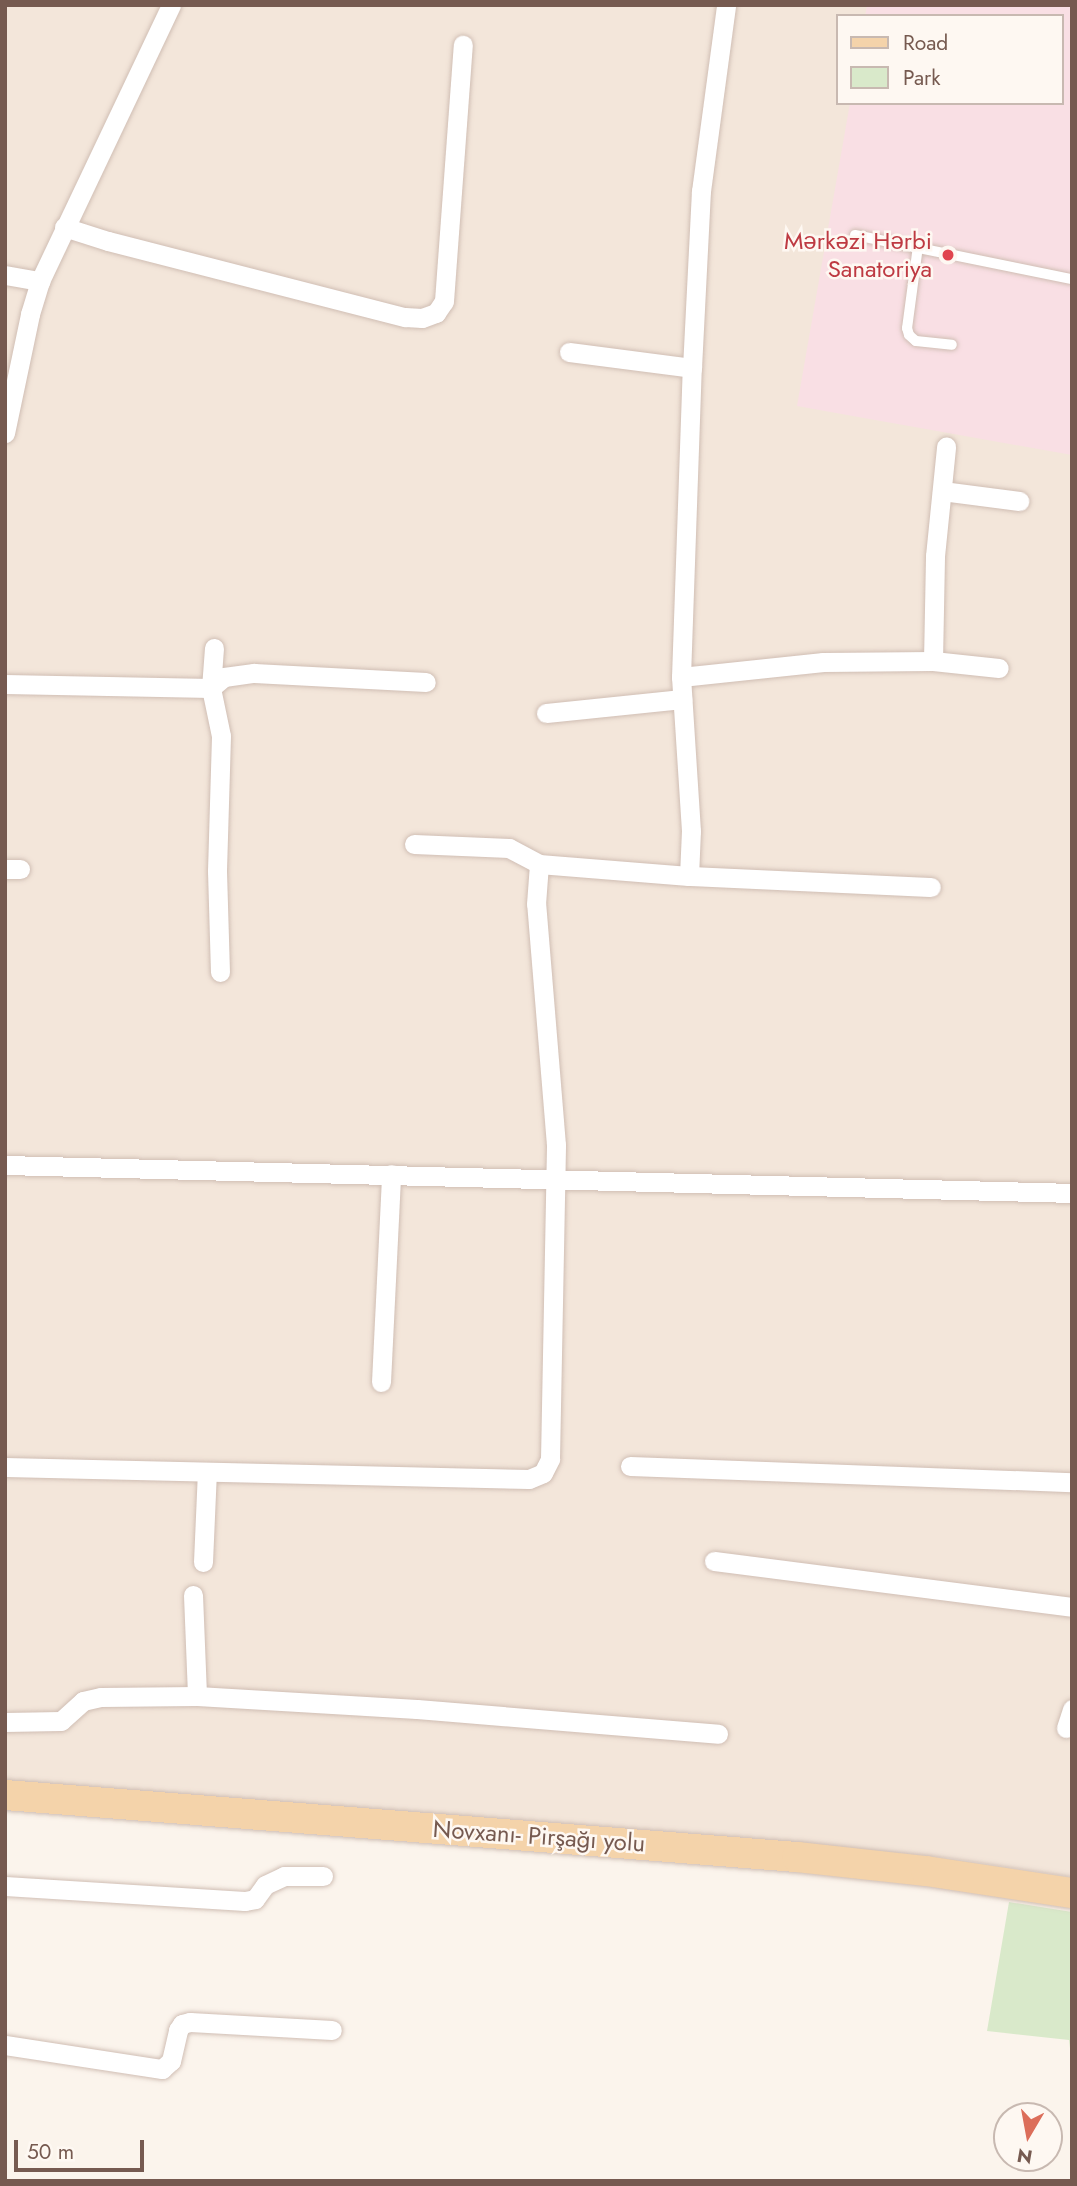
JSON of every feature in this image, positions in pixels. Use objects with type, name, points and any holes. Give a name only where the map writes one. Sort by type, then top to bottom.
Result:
[{"type":"main road","name":"Novxanı- Pirşağı yolu","points":[[5,1795],[784,1856],[926,1871],[1072,1892]]},
{"type":"street","points":[[5,433],[30,314],[40,281],[171,5]]},
{"type":"street","points":[[689,877],[691,831],[681,677],[692,368],[701,191],[726,5]]},
{"type":"street","points":[[64,227],[108,241],[405,317],[422,318],[436,313],[444,300],[463,45]]},
{"type":"street","points":[[5,275],[40,281]]},
{"type":"street","points":[[569,352],[692,368]]},
{"type":"street","points":[[933,661],[935,556],[946,447]]},
{"type":"street","points":[[942,491],[1019,501]]},
{"type":"street","points":[[214,648],[211,688],[220,736],[217,871],[220,972]]},
{"type":"street","points":[[681,677],[823,662],[933,661],[999,668]]},
{"type":"street","points":[[5,684],[211,688],[224,677],[254,673],[426,682]]},
{"type":"street","points":[[546,713],[682,699]]},
{"type":"street","points":[[414,844],[509,848],[539,864],[689,877],[931,887]]},
{"type":"street","points":[[5,1467],[529,1479],[543,1473],[550,1459],[555,1178],[552,1094],[536,904],[539,864]]},
{"type":"street","points":[[5,1164],[1072,1193]]},
{"type":"street","points":[[381,1382],[391,1174]]},
{"type":"street","points":[[631,1466],[1072,1482]]},
{"type":"street","points":[[203,1562],[207,1472]]},
{"type":"street","points":[[715,1561],[1072,1607]]},
{"type":"street","points":[[193,1595],[198,1696]]},
{"type":"street","points":[[5,1722],[61,1721],[83,1701],[101,1697],[198,1696],[417,1709],[718,1734]]},
{"type":"street","points":[[5,1886],[245,1901],[255,1899],[265,1885],[284,1876],[323,1876]]},
{"type":"street","points":[[5,2045],[162,2069],[171,2062],[178,2030],[182,2024],[190,2022],[332,2030]]},
{"type":"lane","points":[[855,234],[1072,279]]},
{"type":"lane","points":[[918,246],[907,328],[909,335],[916,341],[952,345]]},
{"type":"shaded area","points":[[5,5],[1072,5],[1072,1877],[949,1858],[707,1835],[5,1781]]},
{"type":"shaded area","name":"Mərkəzi Hərbi Sanatoriya","points":[[867,5],[1072,5],[1072,455],[797,406],[850,105],[1063,105],[1063,14],[865,14]]},
{"type":"green space","points":[[1009,1902],[1072,1912],[1072,2065],[1069,2040],[987,2031]]},
{"type":"place","name":"Mərkəzi Hərbi Sanatoriya","points":[[948,255]]}]
